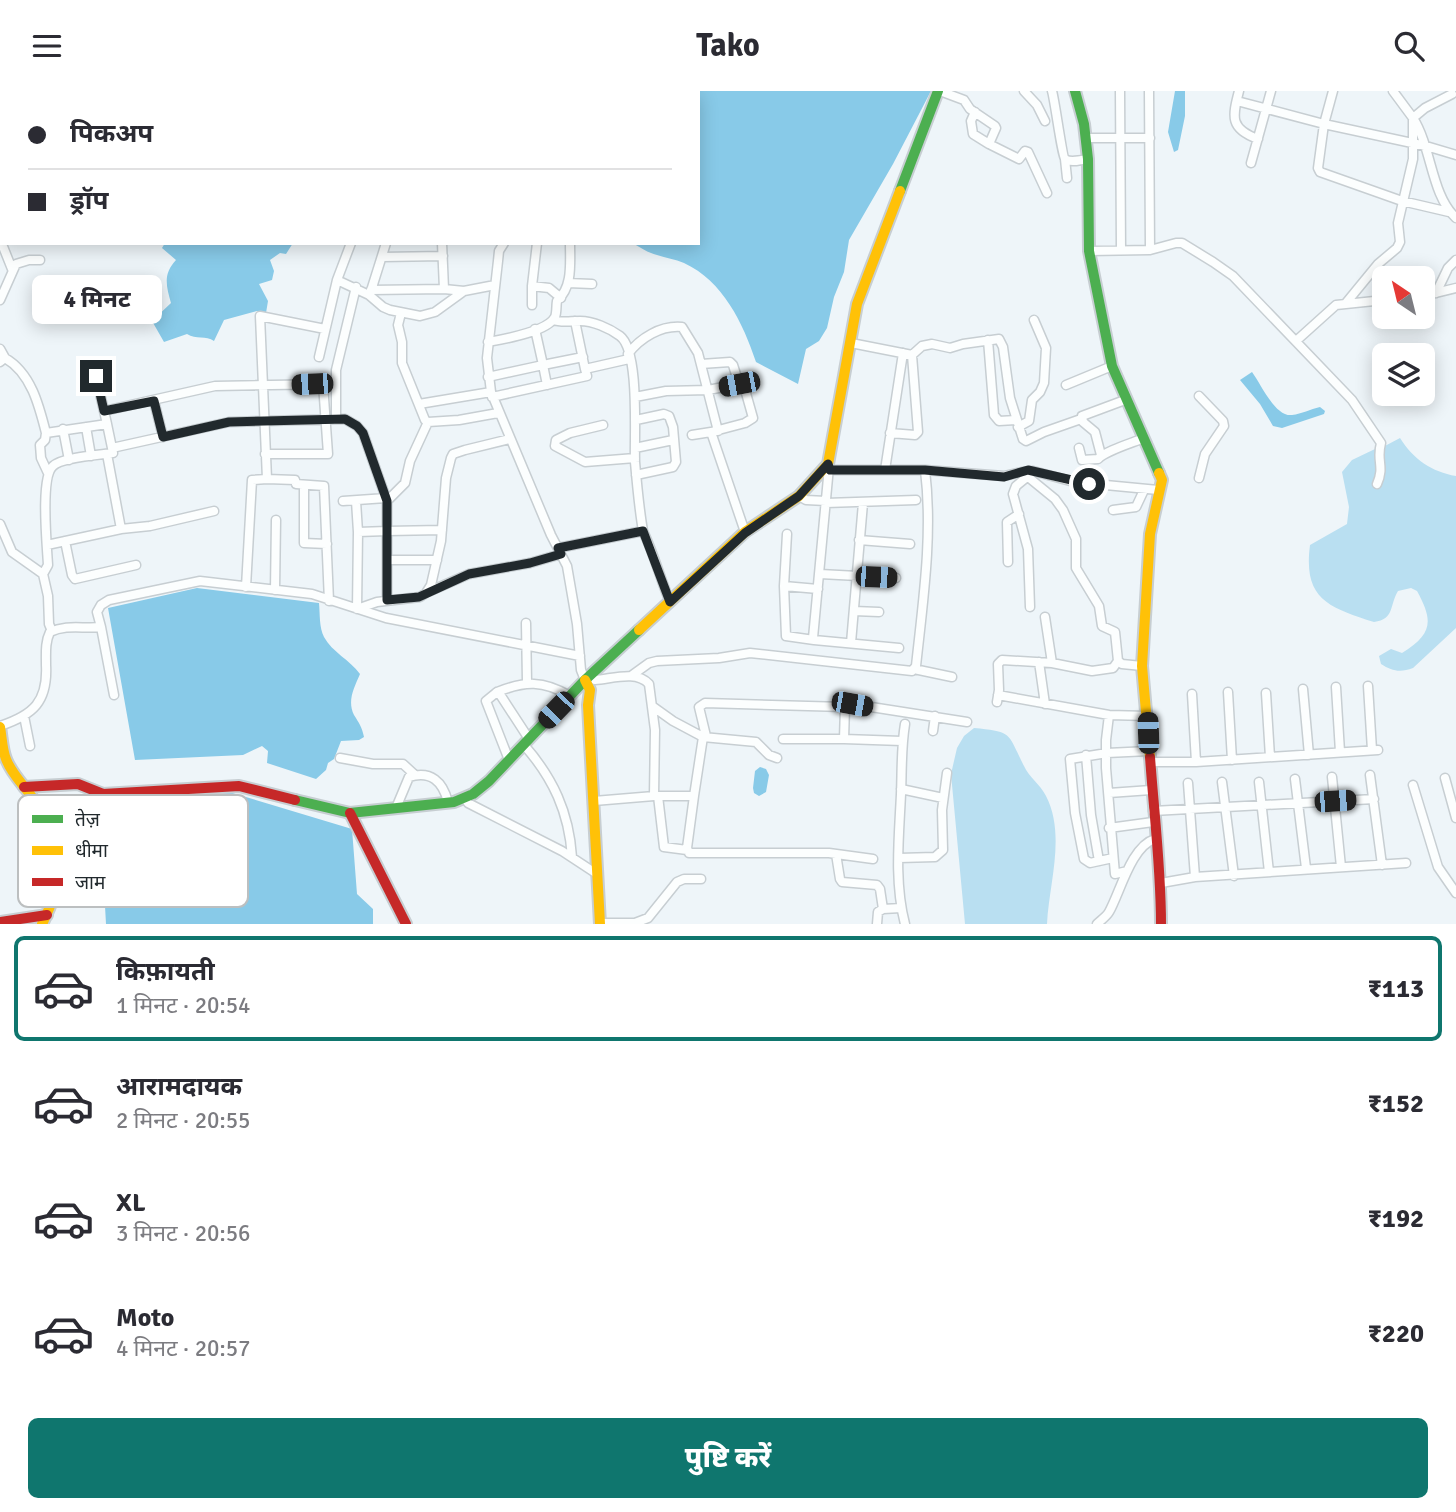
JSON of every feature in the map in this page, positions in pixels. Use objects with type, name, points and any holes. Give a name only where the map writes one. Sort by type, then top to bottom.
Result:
[{"type":"main road","points":[[24,787],[78,784],[103,794],[239,786],[350,813],[448,803],[465,798],[489,781],[570,696],[591,681],[670,602],[745,533],[799,496],[829,467],[857,304],[939,91]]},
{"type":"main road","points":[[1075,91],[1088,159],[1089,251],[1112,366],[1162,480],[1158,490],[1147,561],[1142,666],[1148,716],[1155,839],[1161,883],[1161,924]]},
{"type":"main road","points":[[591,681],[588,705],[600,924]]},
{"type":"main road","points":[[0,727],[8,763],[30,795]]},
{"type":"main road","points":[[44,795],[63,783]]},
{"type":"main road","points":[[350,813],[363,844],[405,924]]},
{"type":"main road","points":[[0,922],[45,920]]},
{"type":"street","points":[[939,91],[964,100],[975,112],[995,126],[989,144]]},
{"type":"street","points":[[1024,91],[1037,105],[1045,121]]},
{"type":"street","points":[[1052,91],[1067,178]]},
{"type":"street","points":[[1120,91],[1121,250]]},
{"type":"street","points":[[1149,91],[1150,250]]},
{"type":"street","points":[[1239,91],[1234,113],[1238,128],[1242,133],[1258,139]]},
{"type":"street","points":[[1251,163],[1271,91]]},
{"type":"street","points":[[1333,91],[1324,124],[1318,168],[1320,172],[1402,201],[1453,215]]},
{"type":"street","points":[[1393,91],[1421,132],[1443,201],[1453,215]]},
{"type":"street","points":[[1440,91],[1454,95]]},
{"type":"street","points":[[1413,118],[1425,108],[1454,95]]},
{"type":"street","points":[[1237,101],[1456,155]]},
{"type":"street","points":[[975,112],[971,121],[973,134],[1019,159],[1025,151],[1028,152],[1047,193]]},
{"type":"street","points":[[1346,303],[1378,264],[1397,248],[1402,201],[1412,166],[1413,118]]},
{"type":"street","points":[[1086,138],[1150,138]]},
{"type":"street","points":[[1065,159],[1088,159]]},
{"type":"street","points":[[1089,251],[1150,250],[1171,243],[1182,243],[1233,276],[1352,400],[1381,443],[1379,451],[1382,472],[1377,484]]},
{"type":"street","points":[[2,245],[12,269]]},
{"type":"street","points":[[319,357],[337,280],[350,245]]},
{"type":"street","points":[[370,292],[385,245]]},
{"type":"street","points":[[442,245],[443,289]]},
{"type":"street","points":[[502,245],[488,342],[491,394],[567,566],[577,624],[580,670],[591,681],[631,676],[647,681],[655,730],[656,796],[664,847],[687,850],[689,853],[836,854],[873,859]]},
{"type":"street","points":[[532,305],[537,245]]},
{"type":"street","points":[[553,320],[557,301],[565,294],[568,283],[570,245]]},
{"type":"street","points":[[382,257],[443,256]]},
{"type":"street","points":[[0,300],[12,269],[21,263],[40,260]]},
{"type":"street","points":[[1436,293],[1448,268],[1456,260]]},
{"type":"street","points":[[337,280],[370,292],[443,289],[464,291],[495,285]]},
{"type":"street","points":[[568,283],[592,284]]},
{"type":"street","points":[[532,286],[549,288],[561,298]]},
{"type":"street","points":[[265,454],[328,454],[336,370],[356,287]]},
{"type":"street","points":[[1436,293],[1456,288]]},
{"type":"street","points":[[370,292],[383,307],[420,316],[429,315],[464,291]]},
{"type":"street","points":[[1296,341],[1332,307],[1372,301]]},
{"type":"street","points":[[401,313],[398,324],[402,342],[402,363],[428,422]]},
{"type":"street","points":[[267,479],[260,316],[325,329]]},
{"type":"street","points":[[488,342],[517,337],[553,320],[592,322],[622,337],[645,337]]},
{"type":"street","points":[[988,340],[993,415],[999,421],[1017,424],[1029,421],[1031,400],[1040,392],[1044,383],[1046,348],[1034,320]]},
{"type":"street","points":[[419,404],[547,385],[587,376],[575,321]]},
{"type":"street","points":[[585,369],[628,357],[636,343],[645,337],[672,326],[682,327],[688,334],[701,364],[714,431],[745,533]]},
{"type":"street","points":[[535,329],[547,385]]},
{"type":"street","points":[[622,337],[635,397],[636,475],[643,531],[670,602]]},
{"type":"street","points":[[912,355],[922,346],[932,344],[950,348],[995,338],[1001,342],[1010,398],[1020,436],[1026,441],[1081,419],[1085,414],[1125,400]]},
{"type":"street","points":[[851,343],[912,355]]},
{"type":"street","points":[[885,470],[903,353]]},
{"type":"street","points":[[890,433],[915,435],[918,432],[912,355]]},
{"type":"street","points":[[2,356],[18,367],[29,383],[46,433],[45,440],[40,445],[48,473],[48,565],[43,574]]},
{"type":"street","points":[[488,377],[583,356]]},
{"type":"street","points":[[701,364],[730,362],[739,384]]},
{"type":"street","points":[[1066,385],[1112,366]]},
{"type":"street","points":[[96,376],[107,424],[121,529]]},
{"type":"street","points":[[323,384],[331,419]]},
{"type":"street","points":[[104,411],[215,386],[336,384]]},
{"type":"street","points":[[635,397],[666,391],[708,390],[739,384],[744,386],[753,418],[746,423],[692,435]]},
{"type":"street","points":[[1199,396],[1223,421],[1224,426],[1205,454],[1199,478]]},
{"type":"street","points":[[154,401],[163,437]]},
{"type":"street","points":[[428,422],[498,413]]},
{"type":"street","points":[[636,420],[667,414],[672,423],[676,465],[636,475]]},
{"type":"street","points":[[48,473],[55,464],[68,460],[229,422],[345,419],[363,433],[387,499],[387,600]]},
{"type":"street","points":[[1081,419],[1095,432],[1101,455]]},
{"type":"street","points":[[343,501],[387,499],[405,483],[410,461],[428,422]]},
{"type":"street","points":[[46,433],[107,424]]},
{"type":"street","points":[[603,425],[565,434],[554,443],[555,446],[585,461],[635,458]]},
{"type":"street","points":[[86,427],[92,456]]},
{"type":"street","points":[[63,429],[68,460]]},
{"type":"street","points":[[1079,448],[1082,460],[1098,459],[1101,455],[1144,437]]},
{"type":"street","points":[[426,593],[431,585],[437,560],[446,478],[453,454],[510,439]]},
{"type":"street","points":[[635,448],[673,440]]},
{"type":"street","points":[[814,640],[829,467],[925,470],[1004,477],[1033,471],[1074,482],[1158,490]]},
{"type":"street","points":[[914,669],[928,528],[925,470]]},
{"type":"street","points":[[1024,474],[1013,490],[1028,549],[1030,607]]},
{"type":"street","points":[[1024,474],[1055,499],[1063,510],[1076,539],[1076,568],[1099,606],[1102,626],[1115,632],[1118,661],[1112,668],[1092,671],[1052,663],[1002,660],[998,664],[997,699],[1109,715],[1148,716]]},
{"type":"street","points":[[246,587],[251,479],[295,480],[296,484],[304,486],[324,487],[329,601]]},
{"type":"street","points":[[304,486],[304,543],[327,544]]},
{"type":"street","points":[[1113,510],[1136,507],[1143,490]]},
{"type":"street","points":[[799,496],[806,500],[826,502],[916,500]]},
{"type":"street","points":[[356,501],[357,609]]},
{"type":"street","points":[[851,643],[863,503]]},
{"type":"street","points":[[47,545],[214,511]]},
{"type":"street","points":[[1008,562],[1007,522],[1019,514]]},
{"type":"street","points":[[275,590],[276,520]]},
{"type":"street","points":[[0,524],[12,552],[43,574],[52,631]]},
{"type":"street","points":[[358,532],[442,530]]},
{"type":"street","points":[[357,609],[387,600],[419,597],[469,574],[530,563],[559,551],[643,531]]},
{"type":"street","points":[[787,534],[784,586],[786,636],[899,648]]},
{"type":"street","points":[[859,540],[910,544]]},
{"type":"street","points":[[65,541],[75,579],[136,565]]},
{"type":"street","points":[[387,560],[437,560]]},
{"type":"street","points":[[820,574],[896,578]]},
{"type":"street","points":[[114,695],[97,612],[101,604],[200,581],[312,594],[387,618],[580,656]]},
{"type":"street","points":[[784,586],[818,589]]},
{"type":"street","points":[[854,611],[879,611]]},
{"type":"street","points":[[1045,617],[1052,663]]},
{"type":"street","points":[[526,623],[527,682]]},
{"type":"street","points":[[0,727],[37,707],[47,674],[46,639],[52,631],[65,627],[101,627]]},
{"type":"street","points":[[631,676],[657,660],[719,658],[750,653],[908,672],[914,669],[952,677]]},
{"type":"street","points":[[1118,661],[1122,664],[1142,666]]},
{"type":"street","points":[[1039,662],[1045,704]]},
{"type":"street","points":[[509,760],[486,701],[497,692],[527,682],[570,696]]},
{"type":"street","points":[[1113,858],[1090,863],[1084,859],[1069,761],[1073,757],[1107,753],[1196,762],[1375,750],[1368,686]]},
{"type":"street","points":[[1336,687],[1340,753]]},
{"type":"street","points":[[1303,689],[1309,755]]},
{"type":"street","points":[[497,692],[562,803],[569,827],[572,857]]},
{"type":"street","points":[[1228,692],[1232,760]]},
{"type":"street","points":[[1266,693],[1270,757]]},
{"type":"street","points":[[1192,694],[1196,762]]},
{"type":"street","points":[[687,850],[704,736],[699,707],[705,703],[845,707],[852,704],[967,722]]},
{"type":"street","points":[[652,706],[673,721],[704,736],[756,742],[769,755],[777,758]]},
{"type":"street","points":[[844,739],[845,707]]},
{"type":"street","points":[[1109,715],[1105,740],[1113,858],[1115,874],[1127,871]]},
{"type":"street","points":[[24,716],[30,747]]},
{"type":"street","points":[[933,731],[935,716]]},
{"type":"street","points":[[905,724],[902,741],[898,858],[901,908],[905,924]]},
{"type":"street","points":[[783,739],[902,741]]},
{"type":"street","points":[[1086,755],[1091,815],[1099,861]]},
{"type":"street","points":[[340,758],[373,764],[403,764],[415,775]]},
{"type":"street","points":[[898,858],[941,855],[943,798],[947,773]]},
{"type":"street","points":[[396,808],[408,777],[415,775],[438,779],[445,790],[448,803]]},
{"type":"street","points":[[1370,775],[1381,865]]},
{"type":"street","points":[[1332,777],[1341,866]]},
{"type":"street","points":[[1445,778],[1456,818]]},
{"type":"street","points":[[1295,779],[1306,869]]},
{"type":"street","points":[[1222,782],[1234,876]]},
{"type":"street","points":[[1259,782],[1269,872]]},
{"type":"street","points":[[1188,783],[1195,877]]},
{"type":"street","points":[[1413,785],[1438,867],[1445,879],[1455,886]]},
{"type":"street","points":[[901,789],[943,798]]},
{"type":"street","points":[[1109,793],[1152,789]]},
{"type":"street","points":[[594,801],[694,796]]},
{"type":"street","points":[[465,798],[475,807],[572,857],[597,874]]},
{"type":"street","points":[[1110,828],[1190,809],[1374,799]]},
{"type":"street","points":[[1097,924],[1110,911],[1127,871],[1146,843],[1155,839]]},
{"type":"street","points":[[836,854],[842,882],[877,885],[883,909]]},
{"type":"street","points":[[1161,883],[1195,877],[1406,863]]},
{"type":"street","points":[[600,924],[635,923],[648,918],[677,882],[684,879],[701,879]]},
{"type":"street","points":[[877,924],[878,912],[901,908]]},
{"type":"shaded area","points":[[700,91],[931,91],[849,240],[844,272],[834,297],[827,328],[819,341],[806,349],[798,384],[756,362],[738,318],[710,281],[684,263],[650,253],[636,245],[700,245]]},
{"type":"shaded area","points":[[1175,91],[1185,91],[1185,116],[1178,150],[1174,152],[1168,132]]},
{"type":"shaded area","points":[[164,245],[292,245],[286,254],[280,253],[270,260],[274,271],[272,280],[259,284],[268,301],[266,313],[257,311],[224,320],[214,341],[187,334],[164,342],[152,321],[171,303],[167,280],[169,270],[176,260],[162,248]]},
{"type":"shaded area","points":[[1252,372],[1280,411],[1292,415],[1320,407],[1325,411],[1324,414],[1282,428],[1273,426],[1260,404],[1240,380]]},
{"type":"shaded area","points":[[1400,438],[1424,463],[1456,476],[1456,628],[1413,668],[1400,671],[1381,664],[1379,656],[1391,649],[1402,653],[1424,633],[1428,619],[1417,591],[1411,588],[1398,591],[1388,615],[1374,622],[1344,611],[1322,598],[1315,589],[1309,563],[1310,545],[1347,524],[1349,507],[1342,472],[1352,460],[1375,449],[1377,487],[1381,485],[1384,469],[1383,447]]},
{"type":"shaded area","points":[[197,588],[319,603],[320,625],[324,637],[360,674],[351,705],[364,737],[341,741],[334,759],[316,779],[267,763],[268,751],[262,746],[243,755],[135,760],[108,608]]},
{"type":"shaded area","points":[[974,728],[996,731],[1008,736],[1026,770],[1044,792],[1052,811],[1056,843],[1047,924],[965,924],[951,774],[957,748],[964,736]]},
{"type":"shaded area","points":[[760,767],[766,769],[769,775],[766,792],[759,796],[754,793],[753,788],[755,771]]},
{"type":"shaded area","points":[[229,792],[239,795],[200,795]]},
{"type":"shaded area","points":[[248,798],[352,829],[357,894],[373,909],[373,924],[106,924],[105,907],[248,907]]},
{"type":"traffic: fast","points":[[900,191],[938,91]]},
{"type":"traffic: fast","points":[[1075,91],[1084,124],[1088,159],[1089,251],[1112,366],[1159,473]]},
{"type":"traffic: fast","points":[[295,800],[350,813],[454,802],[473,794],[489,781],[585,680],[639,630]]},
{"type":"traffic: slow","points":[[639,630],[745,532],[799,496],[828,464],[857,304],[900,191]]},
{"type":"traffic: slow","points":[[1150,757],[1142,666],[1150,534],[1162,480],[1159,473]]},
{"type":"traffic: slow","points":[[585,680],[590,690],[588,705],[600,924]]},
{"type":"traffic: slow","points":[[0,727],[9,765],[30,795]]},
{"type":"traffic: slow","points":[[42,924],[49,907]]},
{"type":"traffic: jam","points":[[1150,757],[1159,861],[1161,924]]},
{"type":"traffic: jam","points":[[24,787],[78,784],[103,794],[239,786],[295,800]]},
{"type":"traffic: jam","points":[[350,813],[406,924]]},
{"type":"traffic: jam","points":[[0,922],[47,915]]},
{"type":"route","points":[[96,376],[104,411],[154,401],[163,437],[229,422],[345,419],[357,426],[363,433],[387,501],[387,600],[419,597],[469,574],[544,560],[561,554],[558,548],[643,531],[670,602],[745,533],[799,496],[828,464],[830,470],[957,471],[1004,477],[1028,470],[1089,484]]}]
